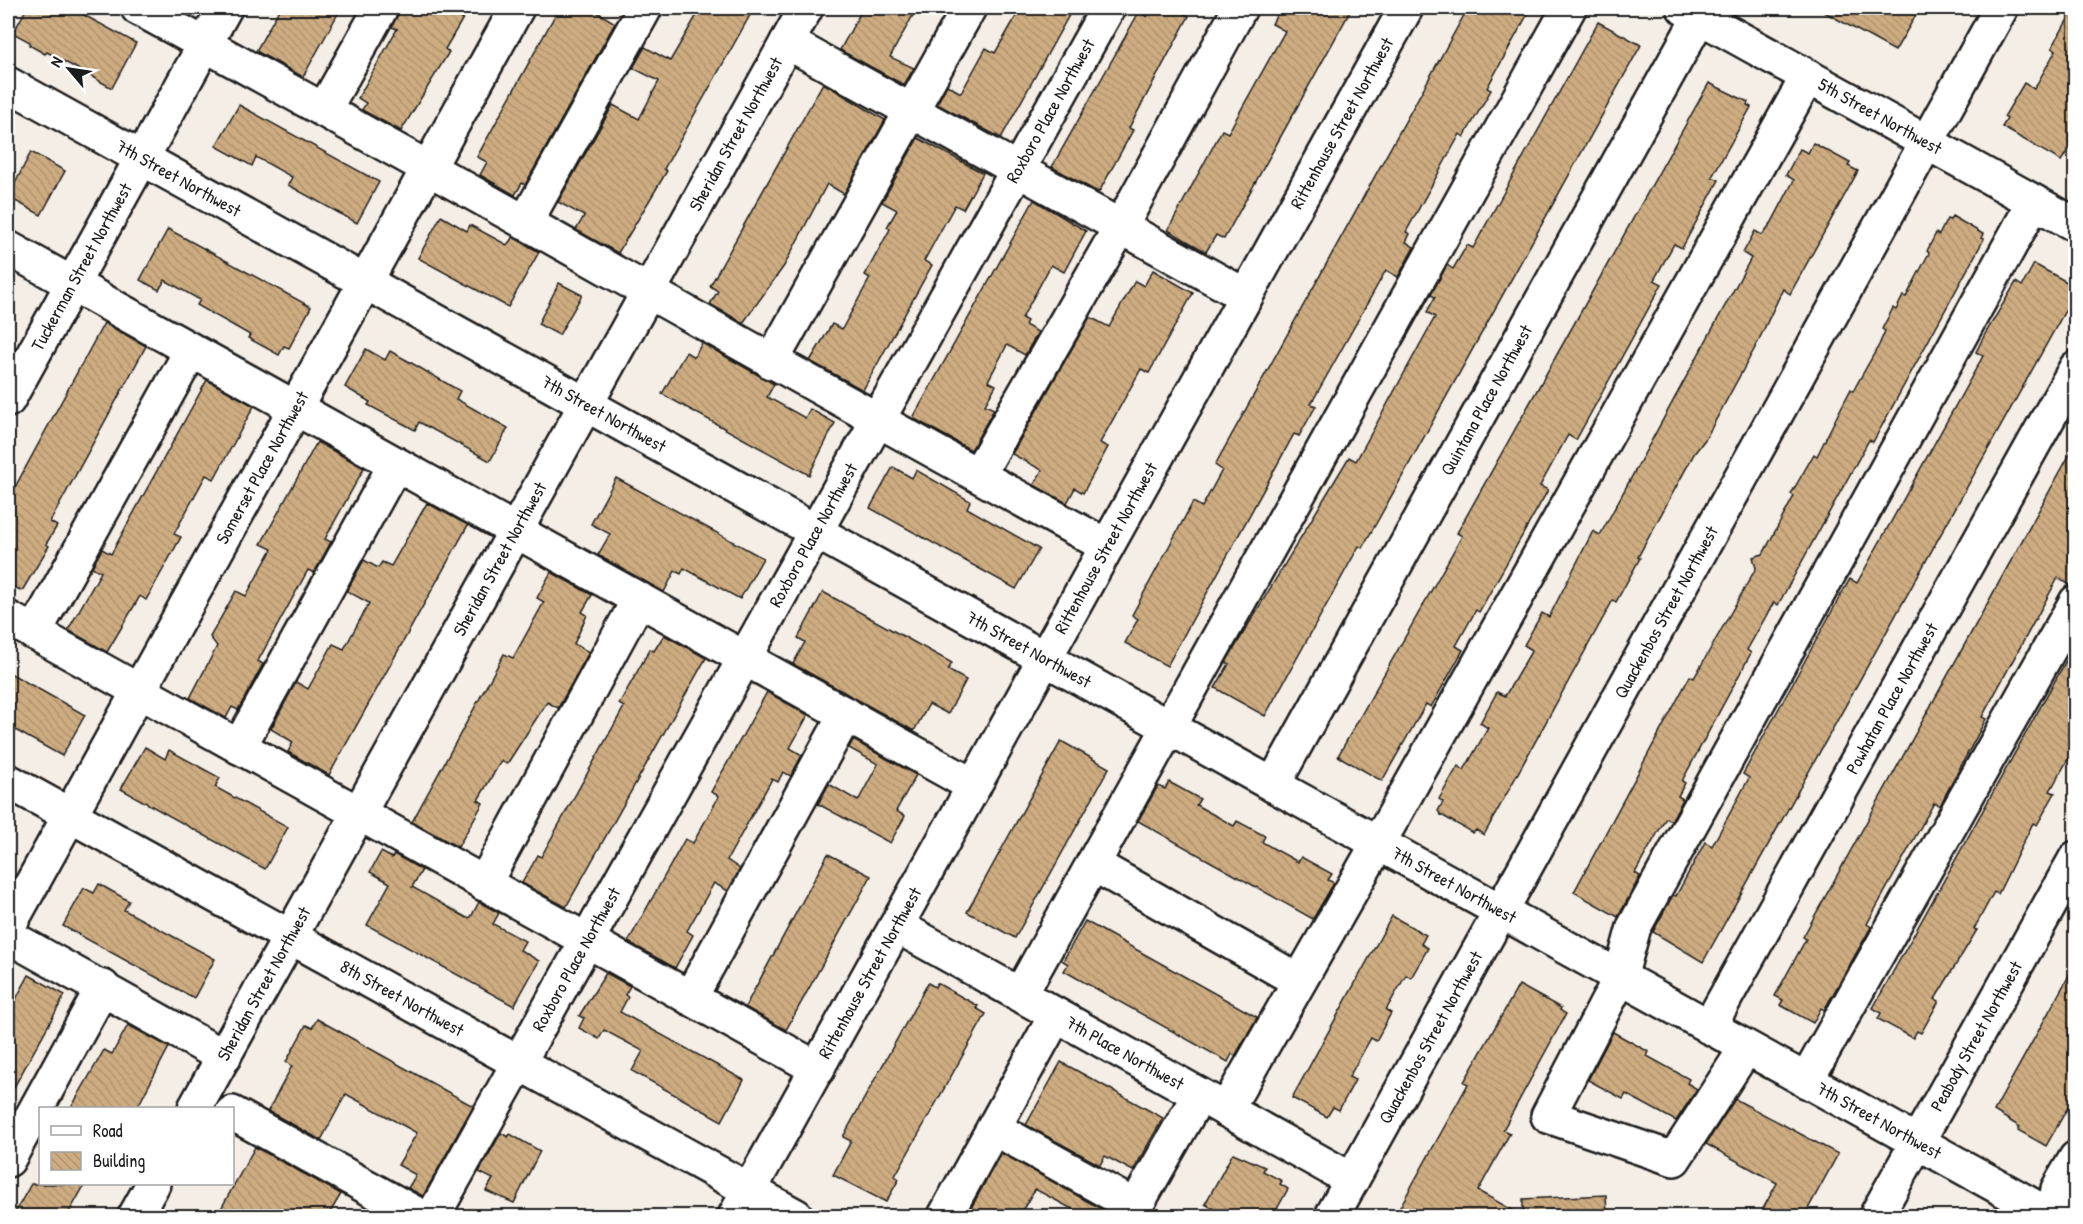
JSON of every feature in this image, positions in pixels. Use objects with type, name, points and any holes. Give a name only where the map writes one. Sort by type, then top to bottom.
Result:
[{"type":"street","points":[[138,8],[428,167],[771,362],[1107,546]]},
{"type":"street","name":"Tuckerman Street Northwest","points":[[8,400],[225,8]]},
{"type":"street","points":[[324,110],[381,8]]},
{"type":"street","name":"Somerset Place Northwest","points":[[8,927],[516,8]]},
{"type":"street","points":[[525,223],[645,8]]},
{"type":"street","name":"Sheridan Street Northwest","points":[[207,1104],[224,1057],[806,8]]},
{"type":"street","points":[[771,362],[969,8]]},
{"type":"street","name":"Roxboro Place Northwest","points":[[433,1216],[1108,8]]},
{"type":"street","points":[[978,475],[1121,226],[1240,8]]},
{"type":"street","name":"Rittenhouse Street Northwest","points":[[743,1204],[1406,8]]},
{"type":"street","points":[[1020,994],[1569,8]]},
{"type":"street","name":"Quackenbos Street Northwest","points":[[1332,1216],[2001,8]]},
{"type":"street","name":"5th Street Northwest","points":[[1692,12],[2076,225]]},
{"type":"street","name":"Quintana Place Northwest","points":[[1273,785],[1692,12]]},
{"type":"street","points":[[787,42],[1246,296]]},
{"type":"street","points":[[994,1128],[1133,1212],[1299,981],[1808,76]]},
{"type":"street","name":"7th Street Northwest","points":[[8,84],[2052,1216]]},
{"type":"street","points":[[1746,1048],[1674,1159],[1548,1116],[1620,978],[1634,927],[2034,202]]},
{"type":"street","points":[[8,248],[974,786]]},
{"type":"street","points":[[191,351],[21,626],[818,1069]]},
{"type":"street","name":"Powhatan Place Northwest","points":[[1709,1027],[2076,368]]},
{"type":"street","points":[[239,747],[395,465]]},
{"type":"street","points":[[484,884],[639,599]]},
{"type":"street","points":[[1806,1081],[2076,602]]},
{"type":"street","points":[[690,998],[846,714]]},
{"type":"street","name":"8th Street Northwest","points":[[8,780],[520,1063],[743,1204],[796,1216]]},
{"type":"street","name":"Peabody Street Northwest","points":[[1876,1216],[2076,858]]},
{"type":"street","points":[[1093,864],[1299,981]]},
{"type":"street","name":"7th Place Northwest","points":[[897,926],[1352,1180]]},
{"type":"street","points":[[8,936],[103,987],[224,1057]]},
{"type":"street","points":[[8,1160],[103,987]]},
{"type":"street","points":[[945,1216],[1056,1015]]},
{"type":"street","points":[[234,1114],[420,1216]]},
{"type":"street","points":[[2052,1216],[2058,1189],[2076,1158]]},
{"type":"street","points":[[135,1216],[152,1185]]},
{"type":"building","points":[[27,8],[71,8],[136,43],[112,88],[47,52],[45,54],[29,45],[30,42],[13,33]]},
{"type":"building","points":[[280,8],[341,8],[303,77],[256,51]]},
{"type":"building","points":[[400,8],[469,8],[445,49],[449,52],[401,131],[362,110],[366,103],[358,98],[397,29],[392,27]]},
{"type":"building","points":[[559,8],[591,8],[615,23],[525,185],[522,183],[515,195],[480,175],[487,162],[477,157]]},
{"type":"building","points":[[701,8],[754,8],[664,169],[667,171],[618,253],[576,230],[584,216],[558,202],[613,105],[639,119],[659,81],[633,68],[645,47],[670,61]]},
{"type":"building","points":[[863,8],[917,8],[890,57],[914,68],[904,85],[840,50]]},
{"type":"building","points":[[1021,8],[1073,8],[1001,138],[937,104],[947,85],[961,93],[986,48],[995,53]]},
{"type":"building","points":[[1151,8],[1174,8],[1189,16],[1129,128],[1133,130],[1099,192],[1052,167],[1139,12],[1147,17]]},
{"type":"building","points":[[1280,8],[1352,8],[1224,239],[1216,235],[1206,252],[1168,230],[1222,130],[1228,133],[1285,31],[1272,24]]},
{"type":"building","points":[[1468,8],[1531,8],[1487,88],[1491,90],[1464,137],[1460,134],[1406,232],[1410,234],[1406,242],[1414,247],[1398,277],[1386,270],[1311,404],[1316,406],[1299,436],[1294,434],[1167,666],[1125,643],[1138,619],[1132,615],[1193,502],[1202,507],[1222,470],[1215,465]]},
{"type":"building","points":[[1817,8],[1920,8],[1895,51]]},
{"type":"building","points":[[2074,8],[2076,139],[2061,161],[2002,127],[2007,119],[2004,117],[2024,83],[2034,89],[2056,50],[2052,48]]},
{"type":"building","points":[[1598,22],[1641,45],[1377,522],[1362,548],[1359,546],[1265,716],[1215,688],[1229,664],[1226,662],[1349,457],[1356,461],[1435,317],[1427,312],[1435,297],[1431,295],[1447,265],[1453,269],[1467,245],[1473,248]]},
{"type":"building","points":[[823,83],[885,120],[844,194],[827,184],[784,266],[743,323],[710,304],[718,291],[710,286]]},
{"type":"building","points":[[1709,83],[1748,102],[1747,105],[1751,107],[1712,177],[1719,180],[1682,248],[1674,244],[1654,280],[1662,284],[1576,440],[1568,435],[1540,486],[1548,490],[1479,612],[1476,610],[1456,646],[1463,650],[1431,707],[1426,704],[1382,781],[1338,756],[1462,536],[1457,533]]},
{"type":"building","points":[[239,105],[379,182],[357,223],[288,185],[292,177],[256,157],[252,166],[216,146]]},
{"type":"building","points":[[918,138],[983,173],[963,209],[955,205],[936,239],[924,261],[932,265],[863,390],[810,361],[832,324],[842,329],[870,278],[865,275],[890,229],[887,227],[897,210],[882,202]]},
{"type":"building","points":[[1813,143],[1850,163],[1848,166],[1858,171],[1790,294],[1783,289],[1756,346],[1706,438],[1694,454],[1616,602],[1613,600],[1484,835],[1476,830],[1473,833],[1441,815],[1438,811],[1443,802],[1439,799],[1458,766],[1464,770],[1488,728],[1480,723],[1497,692],[1505,696],[1532,650],[1524,645],[1542,613],[1549,617],[1593,531],[1600,535],[1751,258],[1743,253],[1755,231],[1762,235],[1772,222],[1794,180],[1786,175],[1800,149],[1808,153]]},
{"type":"building","points":[[31,152],[65,171],[41,215],[8,197]]},
{"type":"building","points":[[1034,200],[1086,231],[1064,272],[1051,265],[1022,318],[1027,321],[1025,325],[1038,332],[1025,355],[1007,345],[988,381],[996,385],[985,405],[994,409],[971,450],[913,418]]},
{"type":"building","points":[[441,216],[467,231],[470,225],[507,245],[513,237],[539,252],[508,307],[418,258]]},
{"type":"building","points":[[1952,216],[1983,234],[1981,238],[1984,239],[1873,442],[1869,440],[1778,605],[1774,602],[1747,650],[1751,653],[1682,781],[1685,783],[1678,796],[1683,799],[1671,821],[1666,818],[1635,873],[1640,876],[1618,917],[1574,892],[1690,676],[1694,678],[1756,568],[1753,557],[1763,554],[1794,496],[1791,494],[1814,454],[1817,456],[1851,389],[1853,391],[1879,345],[1885,331],[1882,329],[1893,308],[1896,310],[1903,296],[1906,297],[1929,253],[1927,251],[1936,233],[1939,235],[1947,219],[1950,220]]},
{"type":"building","points":[[168,229],[311,307],[289,348],[284,346],[279,355],[248,338],[250,335],[197,305],[200,300],[165,280],[159,290],[140,280]]},
{"type":"building","points":[[2034,264],[2076,287],[2076,291],[1703,962],[1653,932],[1673,895],[1676,896],[1705,842],[1712,846],[1749,778],[1743,774],[1843,591],[1850,579],[1857,583],[1983,356],[1976,352],[1985,334],[2016,282],[2022,286]]},
{"type":"building","points":[[1153,270],[1193,293],[1149,373],[1141,369],[1100,443],[1108,447],[1083,493],[1075,488],[1067,503],[1034,485],[1042,470],[1012,454],[1090,317],[1109,327],[1135,281],[1144,286]]},
{"type":"building","points":[[559,283],[582,295],[559,335],[538,324]]},
{"type":"building","points":[[104,323],[146,346],[50,522],[57,526],[46,544],[49,546],[22,591],[8,584],[8,500]]},
{"type":"building","points":[[702,343],[774,384],[767,397],[805,418],[810,409],[835,423],[809,475],[662,394],[686,352],[694,357]]},
{"type":"building","points":[[366,349],[385,360],[390,351],[408,361],[460,391],[456,399],[508,428],[490,461],[419,422],[415,430],[368,405],[370,402],[345,387]]},
{"type":"building","points":[[207,380],[254,406],[214,479],[206,475],[174,534],[181,537],[146,600],[140,596],[107,652],[68,630],[101,572],[92,567],[102,549],[111,554]]},
{"type":"building","points":[[317,442],[364,468],[325,539],[331,542],[314,573],[308,570],[258,661],[263,664],[238,710],[232,707],[226,718],[190,698],[217,646],[210,637],[236,591],[246,596],[272,549],[261,544]]},
{"type":"building","points":[[2076,443],[2076,583],[2070,585],[2058,578],[1982,717],[1986,719],[1940,806],[1934,803],[1867,924],[1871,927],[1824,1010],[1821,1008],[1813,1023],[1780,1005],[1783,1000],[1775,996],[1806,939],[1803,937]]},
{"type":"building","points":[[893,467],[912,478],[916,470],[970,501],[967,508],[1039,549],[1016,589],[870,508]]},
{"type":"building","points":[[616,478],[763,558],[740,599],[684,568],[681,574],[675,571],[664,592],[598,555],[610,534],[591,524]]},
{"type":"building","points":[[427,503],[468,525],[329,775],[288,752],[293,742],[271,729],[296,682],[308,689],[333,644],[344,649],[369,603],[347,591],[364,560],[378,568],[382,562],[391,566]]},
{"type":"building","points":[[551,572],[592,595],[582,612],[587,615],[574,644],[589,652],[558,708],[547,702],[507,764],[501,761],[478,800],[483,803],[458,847],[412,822],[504,654],[513,658],[544,602],[537,598]]},
{"type":"building","points":[[823,592],[952,663],[948,670],[966,680],[948,714],[929,704],[914,731],[793,664],[805,642],[798,638]]},
{"type":"building","points":[[664,635],[706,658],[566,907],[522,883],[538,855],[541,857],[624,707],[619,704],[650,649],[654,651]]},
{"type":"building","points":[[2076,643],[2076,745],[2050,791],[2055,793],[2037,825],[2033,823],[1998,894],[1994,892],[1974,929],[1977,930],[1935,999],[1939,1001],[1921,1033],[1917,1031],[1913,1038],[1878,1019],[1881,1013],[1873,1008]]},
{"type":"building","points":[[8,672],[85,715],[62,756],[8,726]]},
{"type":"building","points":[[767,692],[808,715],[790,748],[802,755],[791,776],[783,772],[778,782],[772,779],[727,860],[740,869],[728,891],[714,883],[687,931],[693,935],[675,968],[628,942],[685,839],[693,843],[719,796],[711,792]]},
{"type":"building","points":[[853,740],[916,775],[896,811],[905,816],[890,843],[818,804],[829,784],[858,801],[878,764],[849,748]]},
{"type":"building","points":[[1061,741],[1109,768],[1015,938],[967,912]]},
{"type":"building","points":[[145,747],[165,759],[169,750],[220,778],[215,787],[288,827],[265,869],[121,789]]},
{"type":"building","points":[[1169,782],[1200,799],[1196,805],[1234,826],[1237,821],[1265,836],[1262,842],[1298,862],[1301,857],[1332,874],[1328,880],[1334,883],[1313,919],[1138,821],[1158,786],[1165,789]]},
{"type":"building","points":[[381,852],[392,858],[394,854],[422,870],[412,887],[467,918],[471,917],[479,902],[499,913],[493,924],[525,941],[520,950],[539,961],[514,1006],[367,925],[390,883],[370,872]]},
{"type":"building","points":[[828,854],[871,876],[786,1030],[745,1007]]},
{"type":"building","points":[[99,884],[129,901],[124,910],[215,959],[194,998],[63,926],[84,888],[94,893]]},
{"type":"building","points":[[1392,916],[1426,935],[1421,944],[1428,948],[1411,978],[1406,975],[1386,1010],[1391,1013],[1376,1041],[1371,1038],[1349,1077],[1355,1080],[1339,1110],[1333,1107],[1327,1117],[1292,1098]]},
{"type":"building","points":[[1085,921],[1257,1017],[1235,1056],[1232,1054],[1228,1062],[1064,971],[1068,964],[1063,961]]},
{"type":"building","points":[[2076,963],[2076,1093],[2046,1146],[2018,1130],[2020,1127],[1994,1111]]},
{"type":"building","points":[[606,973],[630,986],[625,995],[628,997],[620,1012],[744,1080],[722,1121],[632,1071],[643,1051],[604,1030],[599,1039],[579,1028],[584,1018],[579,1016]]},
{"type":"building","points":[[29,975],[65,995],[8,1098],[8,1014]]},
{"type":"building","points":[[928,983],[935,987],[937,983],[978,1006],[976,1008],[986,1014],[895,1176],[899,1179],[886,1202],[833,1175],[851,1141],[843,1137]]},
{"type":"building","points":[[1519,985],[1561,1008],[1560,1010],[1566,1014],[1503,1130],[1510,1133],[1478,1191],[1523,1216],[1395,1216],[1468,1084],[1464,1082]]},
{"type":"building","points":[[317,1019],[473,1106],[423,1196],[408,1188],[416,1175],[398,1165],[417,1133],[346,1094],[321,1140],[268,1111],[292,1066],[286,1062],[306,1025],[312,1028]]},
{"type":"building","points":[[128,1025],[169,1047],[138,1107],[72,1107],[104,1050],[112,1054]]},
{"type":"building","points":[[1613,1032],[1649,1052],[1647,1056],[1689,1079],[1687,1083],[1697,1089],[1676,1121],[1626,1094],[1623,1099],[1588,1080]]},
{"type":"building","points":[[1061,1062],[1163,1118],[1133,1171],[1105,1156],[1100,1165],[1026,1125]]},
{"type":"building","points":[[1735,1099],[1838,1154],[1804,1216],[1759,1216],[1777,1183],[1706,1144]]},
{"type":"building","points":[[501,1133],[508,1137],[510,1134],[540,1151],[514,1203],[486,1191],[493,1179],[479,1172]]},
{"type":"building","points":[[255,1147],[341,1194],[328,1216],[217,1216]]},
{"type":"building","points":[[1001,1153],[1112,1215],[1085,1216],[1035,1189],[1019,1216],[978,1216],[969,1212]]},
{"type":"building","points":[[1233,1153],[1265,1167],[1263,1171],[1282,1181],[1280,1184],[1288,1189],[1273,1216],[1210,1216],[1214,1209],[1205,1204]]},
{"type":"building","points":[[31,1184],[84,1185],[67,1216],[13,1216]]},
{"type":"building","points":[[1606,1195],[1607,1216],[1523,1216],[1523,1199]]}]
